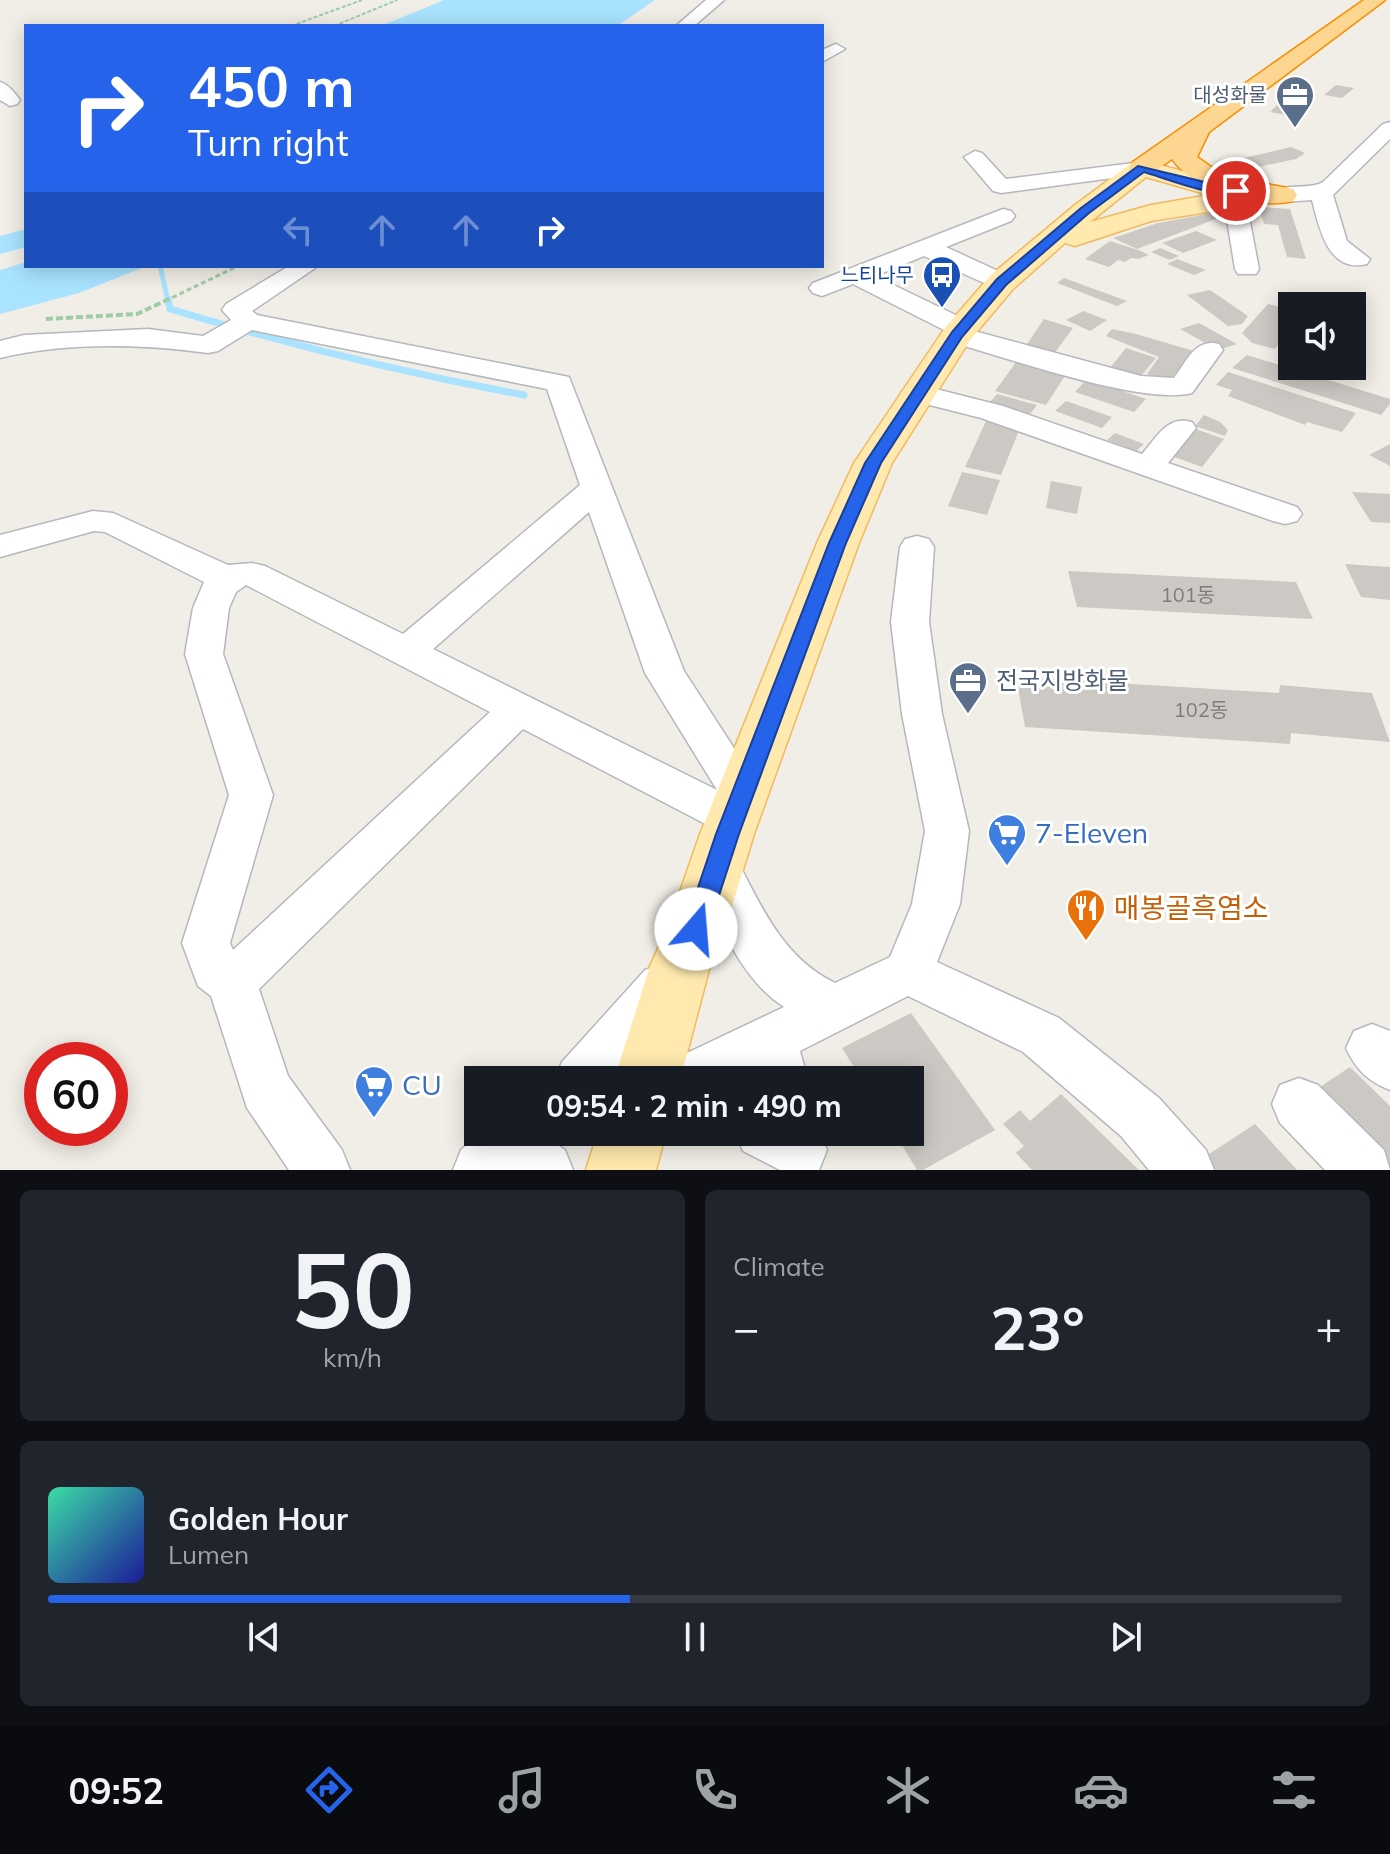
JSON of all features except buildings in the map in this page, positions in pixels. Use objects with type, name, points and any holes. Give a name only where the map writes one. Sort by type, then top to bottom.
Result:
[{"type":"highway","points":[[1142,168],[1376,0]]},
{"type":"highway","points":[[1197,130],[1184,158],[1190,169],[1238,189],[1283,195]]},
{"type":"main road","points":[[651,1066],[680,966],[738,807],[838,543],[873,463],[916,393],[960,332],[1010,246],[1085,211],[1142,168],[1213,188],[1283,195]]},
{"type":"main road","points":[[1010,246],[1154,210],[1283,195]]},
{"type":"main road","points":[[621,1170],[628,1146]]},
{"type":"street","points":[[686,24],[716,0]]},
{"type":"street","points":[[1283,195],[1321,193],[1331,187],[1390,128]]},
{"type":"street","points":[[975,157],[1001,186],[1010,246]]},
{"type":"street","points":[[1001,186],[1142,168]]},
{"type":"street","points":[[1321,193],[1336,245],[1358,259]]},
{"type":"street","points":[[1235,201],[1247,269]]},
{"type":"street","points":[[822,288],[925,247],[1010,246]]},
{"type":"street","points":[[925,247],[1010,246]]},
{"type":"street","points":[[303,268],[235,310],[246,322],[559,383],[665,673],[738,807]]},
{"type":"street","points":[[854,275],[960,332],[1140,385],[1182,387],[1209,350]]},
{"type":"street","points":[[0,350],[24,343],[148,337],[208,345],[246,322]]},
{"type":"street","points":[[916,393],[992,412],[1285,514]]},
{"type":"street","points":[[1149,465],[1181,428]]},
{"type":"street","points":[[406,652],[597,488]]},
{"type":"street","points":[[0,546],[93,521],[113,523],[229,580]]},
{"type":"street","points":[[746,1066],[776,1059],[834,1007],[908,972],[936,904],[947,831],[922,714],[910,622],[917,547]]},
{"type":"street","points":[[322,1170],[266,1090],[232,983],[216,971],[206,943],[251,795],[204,654],[211,608],[220,586],[238,574],[252,574],[519,709],[738,807]]},
{"type":"street","points":[[232,983],[519,709]]},
{"type":"street","points":[[717,865],[737,909],[783,978],[806,994],[834,1007]]},
{"type":"street","points":[[594,1066],[680,966]]},
{"type":"street","points":[[908,972],[1041,1035],[1140,1117],[1186,1170]]},
{"type":"street","points":[[1299,1104],[1364,1170]]},
{"type":"path","points":[[296,24],[362,0]]},
{"type":"path","points":[[339,24],[397,0]]},
{"type":"path","points":[[148,311],[234,268]]},
{"type":"water","points":[[444,0],[655,0],[620,24],[386,24]]},
{"type":"water","points":[[24,263],[24,268],[142,268],[79,293],[0,314],[0,270]]},
{"type":"waterway","points":[[0,245],[24,239]]},
{"type":"waterway","points":[[160,268],[168,301]]},
{"type":"waterway","points":[[168,299],[170,309],[258,334],[346,357],[524,395]]},
{"type":"place","name":"대성화물","points":[[1295,129]]},
{"type":"place","name":"느티나무","points":[[942,309]]},
{"type":"place","name":"전국지방화물","points":[[968,715]]},
{"type":"place","name":"7-Eleven","points":[[1007,867]]},
{"type":"place","name":"매봉골흑염소","points":[[1086,942]]},
{"type":"place","name":"CU","points":[[374,1119]]},
{"type":"route","points":[[696,929],[727,834],[838,543],[873,463],[916,393],[957,335],[1002,282],[1085,211],[1142,168],[1213,188],[1236,191]]}]
